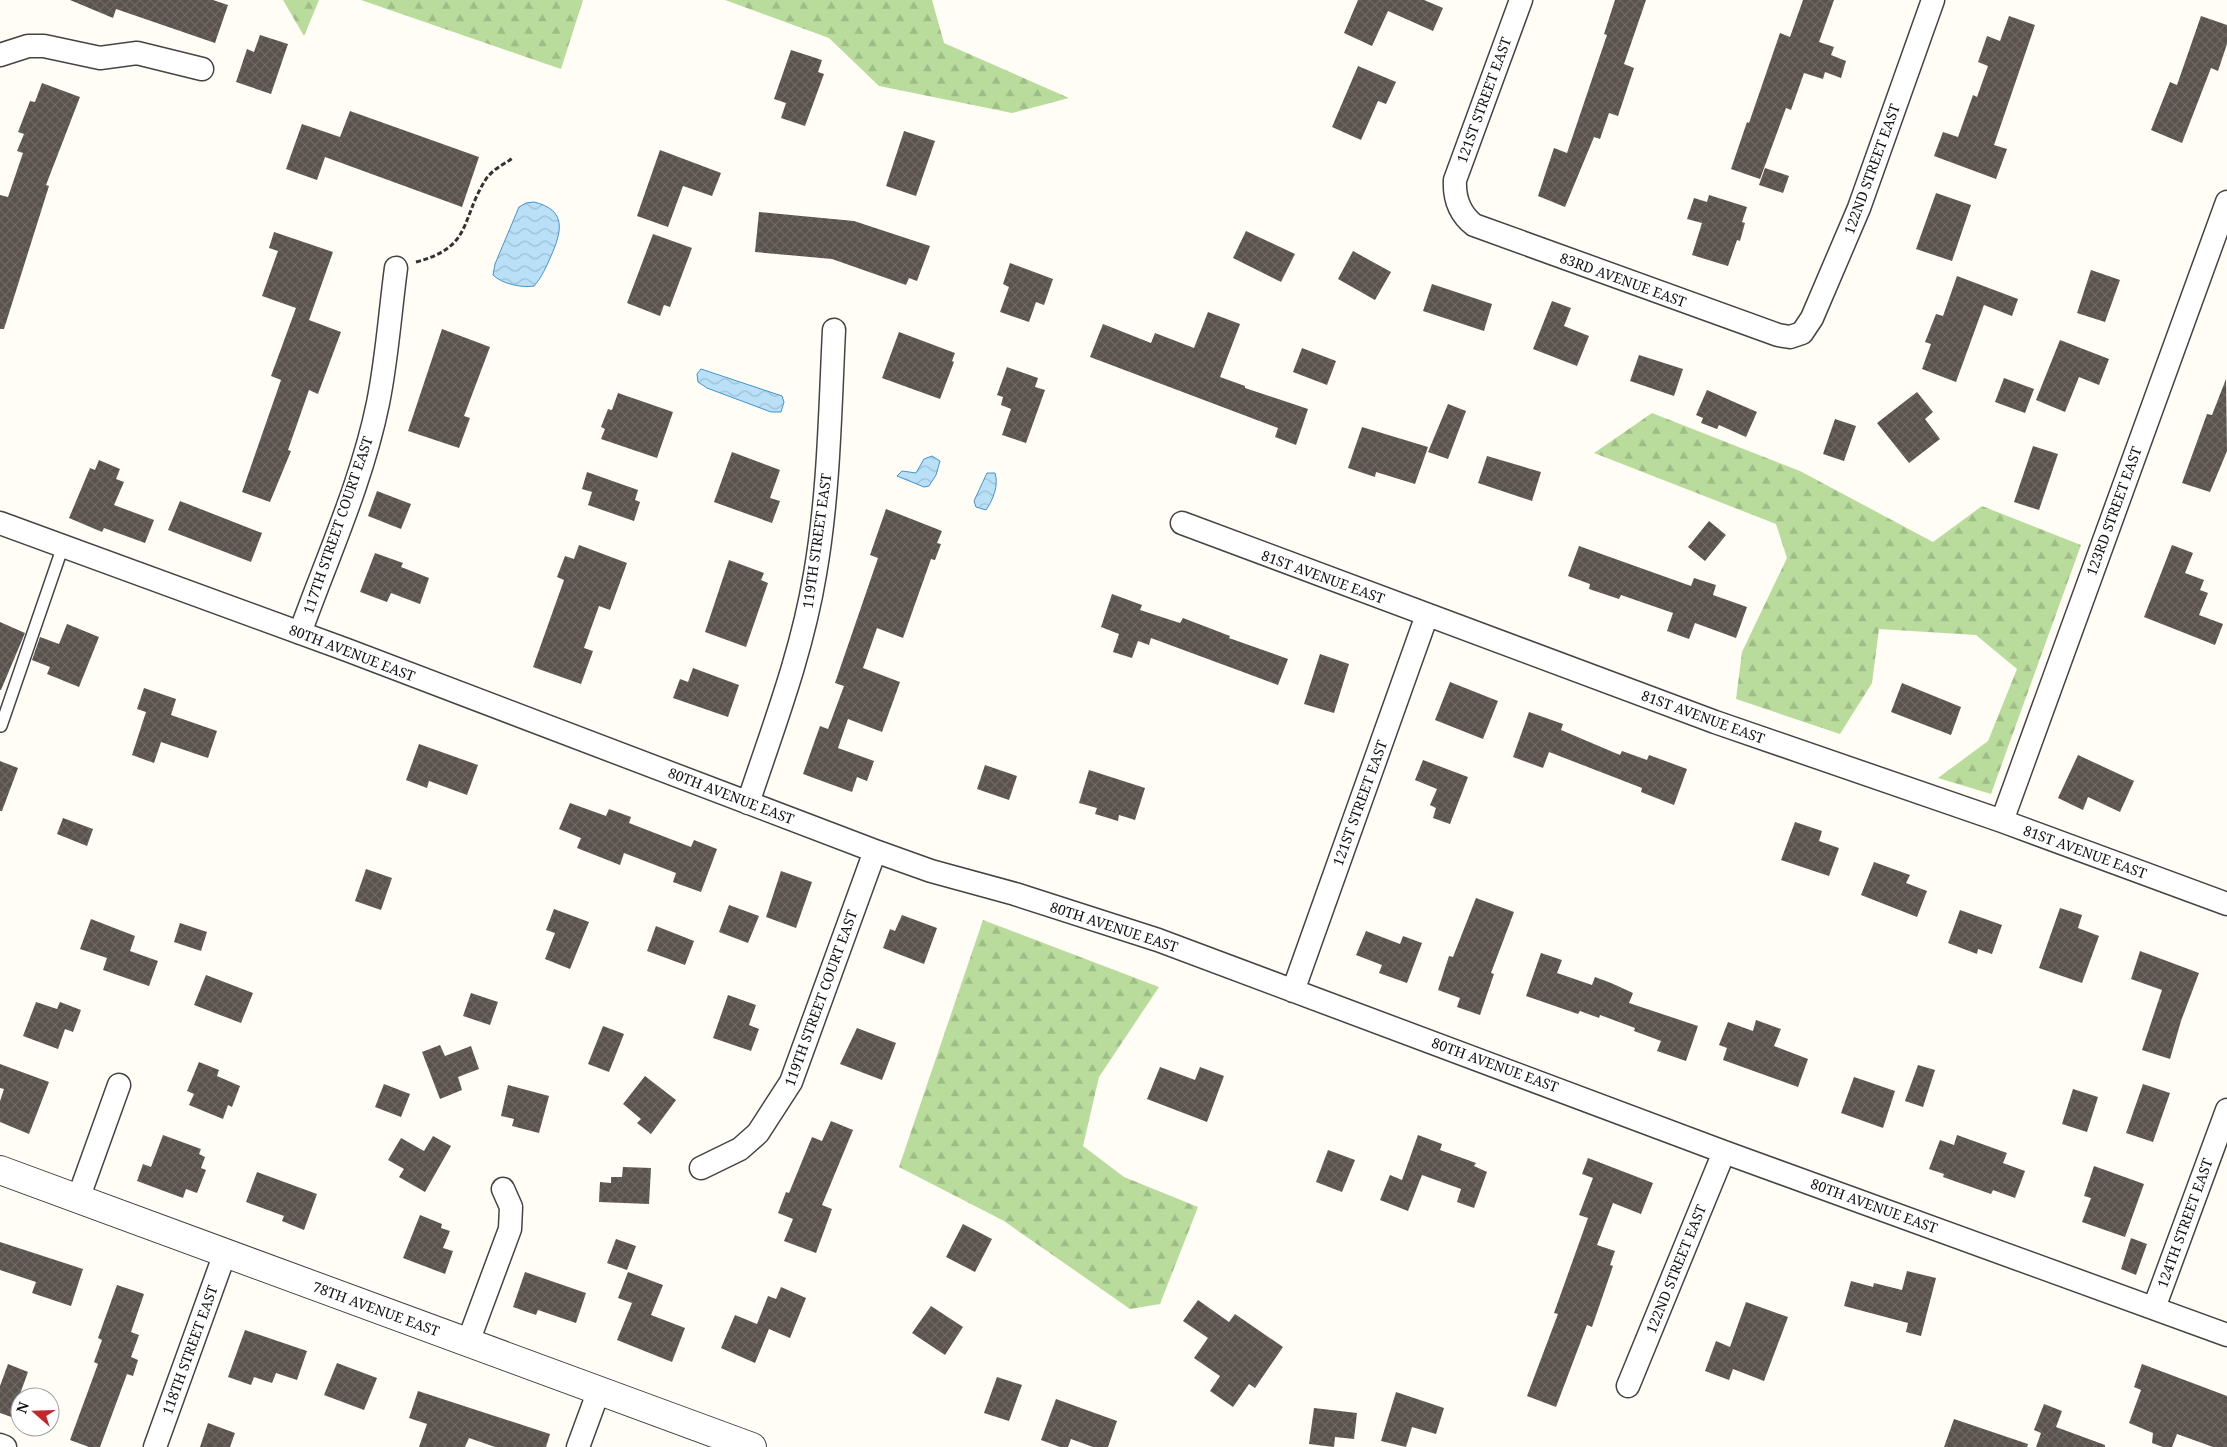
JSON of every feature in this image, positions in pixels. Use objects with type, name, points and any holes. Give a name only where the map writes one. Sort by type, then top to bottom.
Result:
[{"type":"street","name":"121ST STREET EAST","points":[[1457,201],[1455,180],[1522,0]]},
{"type":"street","name":"122ND STREET EAST","points":[[1802,333],[1812,318],[1859,208],[1933,0]]},
{"type":"street","points":[[0,54],[28,46],[44,46],[100,58],[137,53],[202,69]]},
{"type":"street","name":"83RD AVENUE EAST","points":[[1457,201],[1460,211],[1474,225],[1764,331],[1790,337],[1802,333]]},
{"type":"street","name":"123RD STREET EAST","points":[[2002,821],[2227,202]]},
{"type":"street","name":"117TH STREET COURT EAST","points":[[300,633],[361,466],[370,435],[378,402],[396,268]]},
{"type":"street","name":"119TH STREET EAST","points":[[748,803],[800,644],[815,576],[826,491],[834,330]]},
{"type":"street","name":"80TH AVENUE EAST","points":[[0,523],[300,633],[875,851],[931,871],[1015,894],[1158,940],[1724,1152],[2227,1335]]},
{"type":"street","name":"81ST AVENUE EAST","points":[[1182,523],[1715,722],[2002,821],[2227,904]]},
{"type":"street","name":"121ST STREET EAST","points":[[1293,991],[1427,615]]},
{"type":"street","name":"119TH STREET COURT EAST","points":[[701,1168],[740,1150],[758,1133],[791,1082],[875,851]]},
{"type":"street","points":[[78,1199],[119,1085]]},
{"type":"street","name":"124TH STREET EAST","points":[[2154,1308],[2227,1110]]},
{"type":"street","name":"122ND STREET EAST","points":[[1628,1386],[1724,1152]]},
{"type":"street","name":"78TH AVENUE EAST","points":[[0,1170],[752,1447]]},
{"type":"street","points":[[468,1342],[510,1229],[511,1207],[503,1189]]},
{"type":"street","name":"118TH STREET EAST","points":[[155,1447],[225,1253]]},
{"type":"street","points":[[578,1447],[599,1390]]},
{"type":"street","points":[[0,1445],[5,1447]]},
{"type":"lane","points":[[1,726],[63,546]]},
{"type":"path","points":[[396,268],[437,257],[452,244],[467,225],[486,180],[492,172],[513,158]]},
{"type":"green space","points":[[283,0],[319,0],[304,36]]},
{"type":"green space","points":[[361,0],[583,0],[561,69]]},
{"type":"green space","points":[[725,0],[932,0],[944,43],[1069,98],[1012,113],[879,86],[829,38]]},
{"type":"green space","points":[[1652,413],[1800,471],[1933,542],[1982,506],[2081,545],[1991,794],[1938,778],[1988,741],[2017,669],[1976,635],[1879,629],[1872,683],[1840,734],[1736,699],[1742,652],[1787,558],[1776,524],[1594,453]]},
{"type":"green space","points":[[983,920],[1159,987],[1099,1077],[1083,1146],[1124,1177],[1198,1207],[1160,1304],[1130,1309],[1004,1221],[899,1167]]},
{"type":"water","points":[[534,202],[552,210],[557,216],[559,223],[558,238],[544,272],[534,286],[518,286],[507,283],[493,275],[495,264],[519,207],[526,203]]},
{"type":"water","points":[[701,369],[782,396],[784,402],[781,412],[771,412],[707,388],[698,382],[697,374]]},
{"type":"water","points":[[932,456],[940,461],[936,475],[929,486],[924,487],[897,476],[902,471],[916,473],[924,459]]},
{"type":"water","points":[[987,473],[995,473],[996,487],[986,510],[976,507],[974,501]]},
{"type":"building","points":[[70,0],[213,0],[228,5],[215,43],[116,9],[113,18]]},
{"type":"building","points":[[1358,0],[1424,0],[1443,8],[1433,31],[1388,11],[1372,46],[1344,33]]},
{"type":"building","points":[[1615,0],[1646,0],[1624,64],[1634,68],[1618,116],[1609,113],[1600,139],[1594,137],[1565,207],[1538,196],[1554,148],[1567,153],[1607,35],[1604,34]]},
{"type":"building","points":[[1803,0],[1834,0],[1819,42],[1834,47],[1831,55],[1846,61],[1841,78],[1825,72],[1823,79],[1804,73],[1791,110],[1786,108],[1760,179],[1731,169],[1780,33],[1790,37]]},
{"type":"building","points":[[2009,16],[2035,25],[1994,145],[2007,149],[1996,179],[1934,156],[1943,132],[1958,137],[1973,95],[1977,97],[1988,66],[1978,62],[1987,36],[2000,41]]},
{"type":"building","points":[[2201,16],[2227,25],[2227,44],[2218,71],[2211,68],[2182,143],[2151,130],[2170,82],[2177,85]]},
{"type":"building","points":[[260,35],[288,44],[271,94],[236,82],[247,49],[254,52]]},
{"type":"building","points":[[791,50],[822,60],[818,72],[824,74],[805,126],[781,118],[786,103],[774,99]]},
{"type":"building","points":[[1358,66],[1396,82],[1386,104],[1378,101],[1361,140],[1332,127]]},
{"type":"building","points":[[42,83],[80,97],[46,185],[49,186],[4,329],[0,329],[0,195],[8,197],[23,153],[17,151],[24,134],[18,132],[30,101],[35,102]]},
{"type":"building","points":[[350,111],[479,157],[462,207],[325,157],[317,180],[286,169],[302,124],[340,137]]},
{"type":"building","points":[[904,131],[935,141],[916,196],[886,186]]},
{"type":"building","points":[[660,150],[721,173],[712,196],[683,186],[668,227],[637,216]]},
{"type":"building","points":[[1765,168],[1789,176],[1783,193],[1759,185]]},
{"type":"building","points":[[1936,193],[1971,205],[1952,261],[1916,249]]},
{"type":"building","points":[[1709,195],[1747,207],[1742,222],[1745,223],[1740,241],[1737,240],[1728,266],[1692,255],[1702,223],[1687,219],[1694,198],[1707,202]]},
{"type":"building","points":[[759,212],[854,221],[930,246],[917,281],[909,278],[906,285],[832,259],[755,252]]},
{"type":"building","points":[[1246,231],[1295,254],[1281,282],[1233,258]]},
{"type":"building","points":[[274,232],[333,252],[309,320],[341,332],[318,394],[309,390],[288,450],[291,451],[270,502],[242,492],[281,380],[271,376],[296,308],[262,296],[278,251],[269,248]]},
{"type":"building","points":[[653,234],[692,248],[670,307],[664,305],[660,316],[627,303]]},
{"type":"building","points":[[1353,251],[1391,272],[1375,300],[1338,279]]},
{"type":"building","points":[[1010,263],[1053,279],[1044,305],[1036,302],[1029,322],[1000,312],[1009,287],[1003,284]]},
{"type":"building","points":[[2091,270],[2120,280],[2105,322],[2077,313]]},
{"type":"building","points":[[1957,276],[2018,299],[2012,316],[1984,305],[1956,382],[1922,369],[1931,344],[1925,342],[1936,314],[1943,316]]},
{"type":"building","points":[[1432,284],[1492,304],[1484,331],[1423,311]]},
{"type":"building","points":[[1552,301],[1571,308],[1564,326],[1589,336],[1577,366],[1533,349]]},
{"type":"building","points":[[1208,312],[1240,324],[1220,377],[1245,386],[1245,388],[1308,409],[1296,445],[1275,437],[1278,428],[1090,357],[1103,324],[1151,343],[1155,333],[1194,348]]},
{"type":"building","points":[[442,329],[490,347],[464,416],[470,418],[459,448],[408,431]]},
{"type":"building","points":[[899,332],[955,353],[952,361],[954,362],[940,399],[882,378]]},
{"type":"building","points":[[2060,340],[2109,359],[2099,385],[2079,377],[2065,412],[2036,400]]},
{"type":"building","points":[[1302,348],[1336,361],[1327,385],[1293,372]]},
{"type":"building","points":[[1639,355],[1683,369],[1674,396],[1630,381]]},
{"type":"building","points":[[1007,367],[1038,378],[1035,387],[1045,390],[1026,443],[1002,435],[1011,409],[1001,405],[1003,397],[997,395]]},
{"type":"building","points":[[2004,378],[2034,389],[2025,413],[1995,402]]},
{"type":"building","points":[[2226,379],[2227,451],[2210,492],[2182,483],[2207,414],[2212,415]]},
{"type":"building","points":[[1707,390],[1757,412],[1746,437],[1719,425],[1717,429],[1701,423],[1703,418],[1696,415]]},
{"type":"building","points":[[1917,392],[1933,412],[1925,419],[1940,439],[1909,463],[1877,423]]},
{"type":"building","points":[[618,393],[673,412],[657,458],[601,439],[605,429],[601,427],[608,409],[612,410]]},
{"type":"building","points":[[1448,404],[1466,411],[1448,459],[1428,452]]},
{"type":"building","points":[[1835,419],[1856,426],[1844,461],[1823,454]]},
{"type":"building","points":[[1362,427],[1428,447],[1415,484],[1376,472],[1375,477],[1348,468]]},
{"type":"building","points":[[2033,446],[2058,454],[2039,510],[2014,502]]},
{"type":"building","points":[[732,452],[780,470],[770,498],[780,501],[772,523],[714,502]]},
{"type":"building","points":[[1487,456],[1541,472],[1532,501],[1478,483]]},
{"type":"building","points":[[99,460],[120,469],[116,479],[124,482],[114,505],[154,520],[145,543],[104,528],[102,532],[69,518],[90,468],[95,470]]},
{"type":"building","points":[[587,472],[638,490],[635,500],[640,502],[634,521],[588,505],[592,492],[582,489]]},
{"type":"building","points":[[377,491],[411,504],[401,529],[368,516]]},
{"type":"building","points":[[180,501],[262,533],[251,562],[168,530]]},
{"type":"building","points":[[886,509],[942,531],[937,543],[941,544],[935,560],[931,559],[903,638],[877,628],[863,668],[900,682],[882,732],[848,719],[838,748],[874,761],[867,781],[857,777],[852,792],[803,774],[820,726],[828,729],[844,686],[835,683],[878,558],[870,555]]},
{"type":"building","points":[[1709,521],[1726,535],[1705,561],[1688,547]]},
{"type":"building","points":[[579,545],[627,563],[610,610],[599,606],[584,648],[593,651],[581,684],[533,667],[564,580],[557,577],[565,556],[574,559]]},
{"type":"building","points":[[2172,545],[2193,553],[2185,573],[2204,580],[2200,590],[2208,593],[2199,615],[2223,624],[2215,645],[2144,617]]},
{"type":"building","points":[[1579,546],[1691,586],[1694,578],[1716,585],[1713,595],[1747,607],[1736,638],[1695,623],[1689,639],[1667,631],[1673,613],[1621,595],[1619,599],[1589,589],[1590,584],[1568,576]]},
{"type":"building","points":[[375,553],[403,563],[401,567],[429,578],[420,604],[391,593],[387,602],[360,592]]},
{"type":"building","points":[[729,560],[764,573],[761,580],[768,583],[746,647],[705,632]]},
{"type":"building","points":[[1112,594],[1142,605],[1140,610],[1180,623],[1183,618],[1230,636],[1229,638],[1288,659],[1278,685],[1151,638],[1149,645],[1138,641],[1132,658],[1113,652],[1119,634],[1101,627]]},
{"type":"building","points":[[0,622],[25,633],[1,690],[0,690]]},
{"type":"building","points":[[67,624],[99,637],[79,687],[47,674],[50,667],[32,660],[40,637],[59,644]]},
{"type":"building","points":[[1320,654],[1349,664],[1334,713],[1304,704]]},
{"type":"building","points":[[693,668],[739,685],[728,717],[673,698],[680,679],[688,682]]},
{"type":"building","points":[[1450,682],[1498,701],[1483,739],[1435,720]]},
{"type":"building","points":[[1902,683],[1961,707],[1951,735],[1891,712]]},
{"type":"building","points":[[144,688],[176,699],[171,715],[217,731],[208,758],[161,742],[154,763],[132,755],[146,712],[137,709]]},
{"type":"building","points":[[1529,712],[1563,724],[1561,730],[1620,755],[1622,751],[1647,760],[1649,755],[1687,769],[1674,805],[1641,792],[1642,788],[1549,752],[1543,768],[1513,757]]},
{"type":"building","points":[[419,744],[478,765],[467,795],[429,781],[427,788],[406,780]]},
{"type":"building","points":[[2078,755],[2134,781],[2120,812],[2088,797],[2083,810],[2058,798]]},
{"type":"building","points":[[1423,760],[1468,777],[1450,824],[1433,818],[1436,808],[1430,805],[1437,789],[1415,780]]},
{"type":"building","points":[[0,761],[18,768],[2,811],[0,811]]},
{"type":"building","points":[[985,765],[1017,776],[1009,800],[977,789]]},
{"type":"building","points":[[1089,770],[1145,788],[1135,820],[1119,815],[1118,821],[1095,814],[1097,808],[1079,803]]},
{"type":"building","points":[[570,803],[606,816],[609,809],[631,817],[629,823],[691,847],[694,840],[717,849],[701,892],[673,882],[676,873],[624,853],[620,865],[577,848],[581,838],[559,829]]},
{"type":"building","points":[[63,818],[93,829],[87,846],[57,834]]},
{"type":"building","points":[[1795,822],[1822,831],[1819,841],[1839,848],[1829,876],[1781,860]]},
{"type":"building","points":[[1874,862],[1910,875],[1906,883],[1927,891],[1917,917],[1861,895]]},
{"type":"building","points":[[366,869],[392,878],[381,910],[355,901]]},
{"type":"building","points":[[781,871],[812,882],[796,928],[766,917]]},
{"type":"building","points":[[1476,898],[1514,912],[1491,973],[1494,974],[1480,1015],[1457,1007],[1460,998],[1438,990],[1449,956],[1453,957]]},
{"type":"building","points":[[729,905],[759,916],[748,943],[719,932]]},
{"type":"building","points":[[2060,908],[2082,915],[2078,928],[2099,936],[2082,983],[2039,968]]},
{"type":"building","points":[[554,909],[589,922],[570,969],[545,959],[555,933],[546,930]]},
{"type":"building","points":[[1960,910],[2002,925],[1992,954],[1978,949],[1977,954],[1948,943]]},
{"type":"building","points":[[902,915],[937,928],[924,964],[883,948],[890,929],[895,931]]},
{"type":"building","points":[[91,919],[135,936],[130,951],[158,961],[149,986],[103,970],[107,958],[80,949]]},
{"type":"building","points":[[180,923],[207,932],[201,951],[174,942]]},
{"type":"building","points":[[656,926],[694,941],[685,965],[647,951]]},
{"type":"building","points":[[1366,931],[1400,944],[1403,936],[1422,943],[1407,983],[1379,973],[1382,965],[1356,955]]},
{"type":"building","points":[[2140,951],[2199,973],[2181,1021],[2170,1059],[2142,1050],[2162,990],[2131,979]]},
{"type":"building","points":[[1541,953],[1562,960],[1557,973],[1592,985],[1595,977],[1611,983],[1633,993],[1629,1003],[1698,1026],[1686,1061],[1657,1051],[1661,1041],[1634,1031],[1635,1028],[1600,1015],[1599,1018],[1580,1011],[1578,1014],[1526,996]]},
{"type":"building","points":[[206,975],[253,993],[241,1023],[194,1005]]},
{"type":"building","points":[[471,993],[498,1002],[490,1025],[463,1016]]},
{"type":"building","points":[[728,995],[756,1005],[749,1025],[759,1029],[751,1051],[713,1038]]},
{"type":"building","points":[[36,1002],[57,1009],[60,1002],[81,1010],[73,1032],[65,1029],[58,1049],[23,1036]]},
{"type":"building","points":[[1756,1020],[1781,1029],[1774,1046],[1808,1059],[1798,1087],[1723,1060],[1727,1048],[1719,1045],[1728,1022],[1753,1031]]},
{"type":"building","points":[[603,1026],[624,1034],[609,1072],[588,1064]]},
{"type":"building","points":[[857,1028],[896,1043],[882,1080],[840,1064]]},
{"type":"building","points":[[440,1045],[445,1056],[471,1046],[479,1069],[458,1077],[462,1090],[440,1099],[422,1052]]},
{"type":"building","points":[[199,1062],[219,1070],[217,1076],[240,1086],[232,1107],[228,1105],[223,1119],[189,1105],[194,1094],[187,1091]]},
{"type":"building","points":[[0,1064],[49,1082],[29,1134],[0,1122],[0,1101],[4,1089],[0,1088]]},
{"type":"building","points":[[1918,1065],[1935,1070],[1923,1107],[1905,1101]]},
{"type":"building","points":[[1160,1067],[1195,1080],[1200,1067],[1224,1076],[1207,1122],[1147,1099]]},
{"type":"building","points":[[645,1076],[676,1100],[651,1134],[637,1123],[641,1119],[623,1104]]},
{"type":"building","points":[[1854,1077],[1895,1091],[1883,1128],[1841,1113]]},
{"type":"building","points":[[384,1084],[410,1094],[401,1117],[375,1107]]},
{"type":"building","points":[[2143,1084],[2170,1093],[2153,1142],[2126,1133]]},
{"type":"building","points":[[508,1085],[549,1096],[539,1133],[512,1126],[514,1119],[501,1116]]},
{"type":"building","points":[[2073,1089],[2098,1097],[2087,1132],[2062,1124]]},
{"type":"building","points":[[831,1121],[853,1130],[822,1205],[832,1209],[816,1253],[784,1241],[793,1219],[778,1213],[786,1192],[789,1193],[812,1137],[822,1141]]},
{"type":"building","points":[[163,1135],[201,1149],[199,1154],[205,1157],[201,1168],[206,1170],[197,1193],[186,1189],[183,1198],[137,1181],[143,1164],[151,1167]]},
{"type":"building","points":[[1418,1135],[1442,1144],[1440,1150],[1476,1163],[1474,1166],[1487,1172],[1474,1208],[1457,1202],[1461,1189],[1422,1175],[1408,1211],[1380,1200],[1390,1175],[1402,1180]]},
{"type":"building","points":[[1957,1135],[2007,1153],[2003,1163],[2025,1171],[2015,1198],[1993,1190],[1991,1194],[1943,1177],[1944,1174],[1929,1169],[1940,1140],[1954,1145]]},
{"type":"building","points":[[433,1136],[451,1146],[425,1192],[399,1177],[404,1169],[388,1160],[401,1138],[424,1151]]},
{"type":"building","points":[[1328,1150],[1355,1160],[1342,1192],[1316,1182]]},
{"type":"building","points":[[1588,1158],[1653,1183],[1641,1214],[1613,1203],[1597,1245],[1615,1251],[1610,1265],[1613,1266],[1592,1327],[1587,1325],[1556,1407],[1527,1396],[1558,1314],[1554,1313],[1588,1218],[1579,1215],[1593,1178],[1582,1174]]},
{"type":"building","points":[[2094,1166],[2144,1184],[2125,1237],[2082,1222],[2091,1198],[2084,1196]]},
{"type":"building","points":[[623,1167],[651,1168],[649,1204],[599,1202],[600,1182],[611,1183],[611,1177],[622,1177]]},
{"type":"building","points":[[257,1172],[317,1194],[304,1230],[282,1221],[284,1216],[246,1202]]},
{"type":"building","points":[[420,1215],[442,1224],[441,1228],[450,1231],[443,1248],[453,1251],[445,1274],[403,1258]]},
{"type":"building","points":[[963,1224],[992,1239],[975,1272],[946,1257]]},
{"type":"building","points":[[2131,1238],[2147,1244],[2136,1275],[2121,1269]]},
{"type":"building","points":[[616,1239],[636,1246],[627,1270],[607,1263]]},
{"type":"building","points":[[0,1242],[83,1269],[71,1306],[32,1293],[36,1282],[0,1270]]},
{"type":"building","points":[[1907,1271],[1936,1278],[1921,1336],[1906,1332],[1908,1323],[1844,1306],[1851,1281],[1873,1287],[1874,1283],[1902,1290]]},
{"type":"building","points":[[525,1272],[586,1293],[576,1323],[538,1310],[536,1315],[513,1307]]},
{"type":"building","points":[[628,1272],[663,1285],[651,1315],[685,1328],[672,1362],[617,1340],[632,1303],[618,1298]]},
{"type":"building","points":[[117,1285],[144,1294],[131,1332],[139,1335],[131,1357],[138,1360],[133,1376],[127,1374],[100,1447],[89,1447],[70,1440],[98,1364],[94,1362],[102,1340],[98,1338]]},
{"type":"building","points":[[781,1287],[806,1298],[790,1338],[769,1329],[755,1363],[721,1348],[735,1315],[757,1324],[768,1296],[776,1299]]},
{"type":"building","points":[[1198,1300],[1229,1322],[1235,1314],[1283,1347],[1255,1388],[1249,1384],[1233,1407],[1210,1391],[1220,1376],[1194,1358],[1208,1338],[1183,1321]]},
{"type":"building","points":[[1746,1302],[1788,1317],[1764,1381],[1733,1369],[1729,1380],[1705,1371],[1716,1341],[1730,1347]]},
{"type":"building","points":[[931,1306],[963,1327],[945,1355],[912,1333]]},
{"type":"building","points":[[245,1330],[307,1351],[297,1380],[276,1373],[272,1383],[254,1377],[251,1385],[228,1377]]},
{"type":"building","points":[[337,1363],[377,1378],[364,1410],[324,1395]]},
{"type":"building","points":[[8,1364],[28,1372],[23,1387],[10,1387],[10,1416],[0,1413],[0,1386]]},
{"type":"building","points":[[2142,1364],[2227,1396],[2227,1447],[2213,1447],[2177,1434],[2172,1447],[2163,1447],[2152,1443],[2153,1433],[2129,1423],[2141,1390],[2134,1387]]},
{"type":"building","points":[[997,1377],[1022,1385],[1009,1421],[984,1413]]},
{"type":"building","points":[[418,1391],[550,1434],[546,1447],[495,1447],[469,1438],[465,1447],[419,1447],[427,1424],[409,1418]]},
{"type":"building","points":[[1396,1392],[1444,1408],[1436,1434],[1412,1427],[1406,1447],[1381,1441]]},
{"type":"building","points":[[1056,1399],[1117,1421],[1108,1447],[1093,1447],[1071,1439],[1068,1447],[1060,1447],[1041,1440]]},
{"type":"building","points":[[2044,1404],[2062,1411],[2056,1427],[2105,1445],[2105,1447],[2036,1447],[2041,1433],[2034,1430]]},
{"type":"building","points":[[1314,1408],[1357,1413],[1354,1439],[1335,1437],[1334,1447],[1309,1444]]},
{"type":"building","points":[[1954,1419],[2028,1444],[2027,1447],[1944,1447]]},
{"type":"building","points":[[208,1423],[235,1433],[230,1447],[200,1447]]}]
